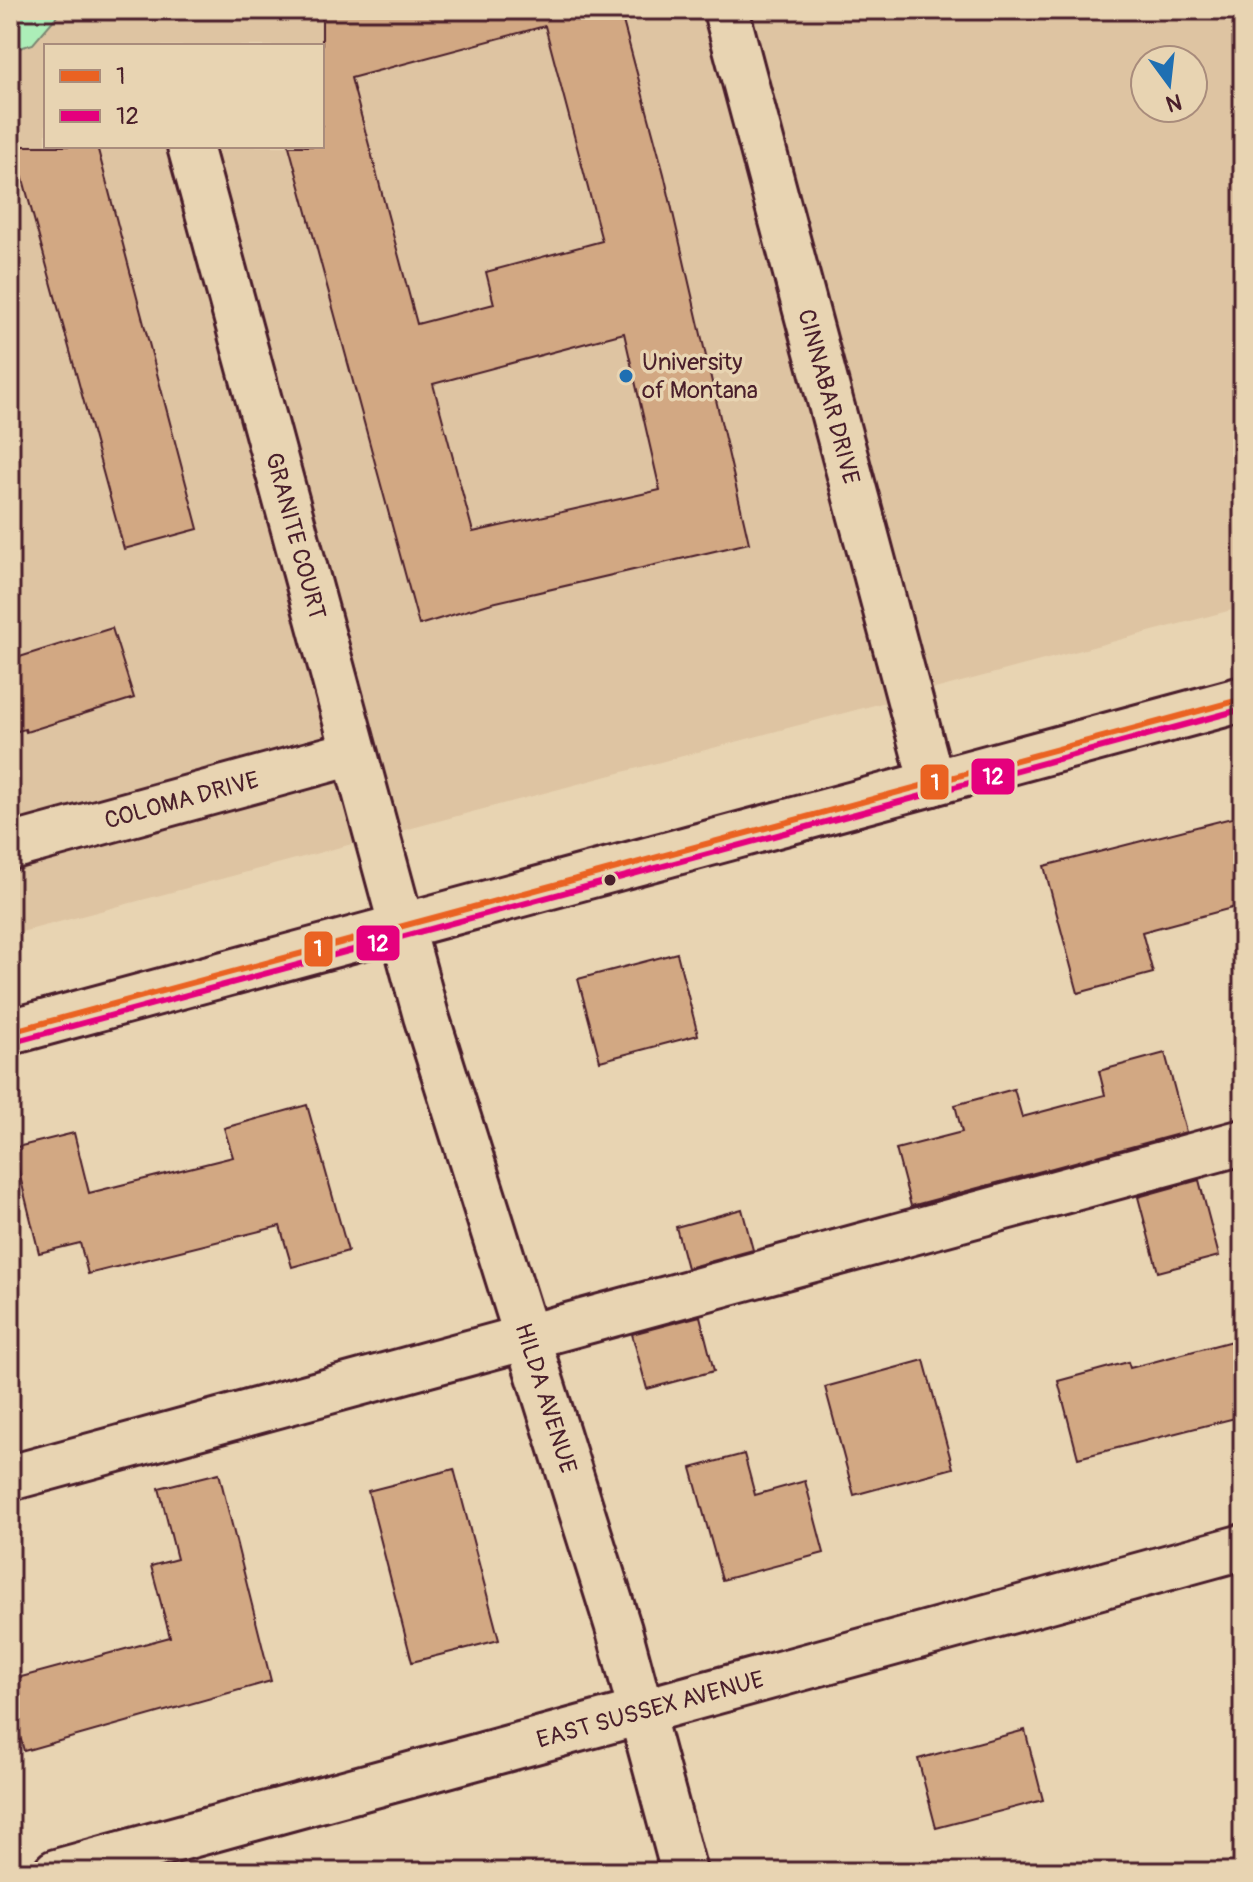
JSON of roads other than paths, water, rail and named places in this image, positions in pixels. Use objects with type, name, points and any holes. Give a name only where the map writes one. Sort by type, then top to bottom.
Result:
[{"type":"street","name":"CINNABAR DRIVE","points":[[726,10],[932,783]]},
{"type":"street","name":"GRANITE COURT","points":[[191,148],[402,927]]},
{"type":"street","points":[[10,1032],[1243,699]]},
{"type":"street","name":"COLOMA DRIVE","points":[[10,847],[353,753]]},
{"type":"street","name":"HILDA AVENUE","points":[[402,927],[426,1016],[619,1630],[684,1872]]},
{"type":"street","points":[[10,1478],[475,1353],[528,1334],[596,1319],[1243,1142]]},
{"type":"street","name":"EAST SUSSEX AVENUE","points":[[56,1872],[1243,1547]]},
{"type":"place","name":"University of Montana","points":[[626,376]]}]
